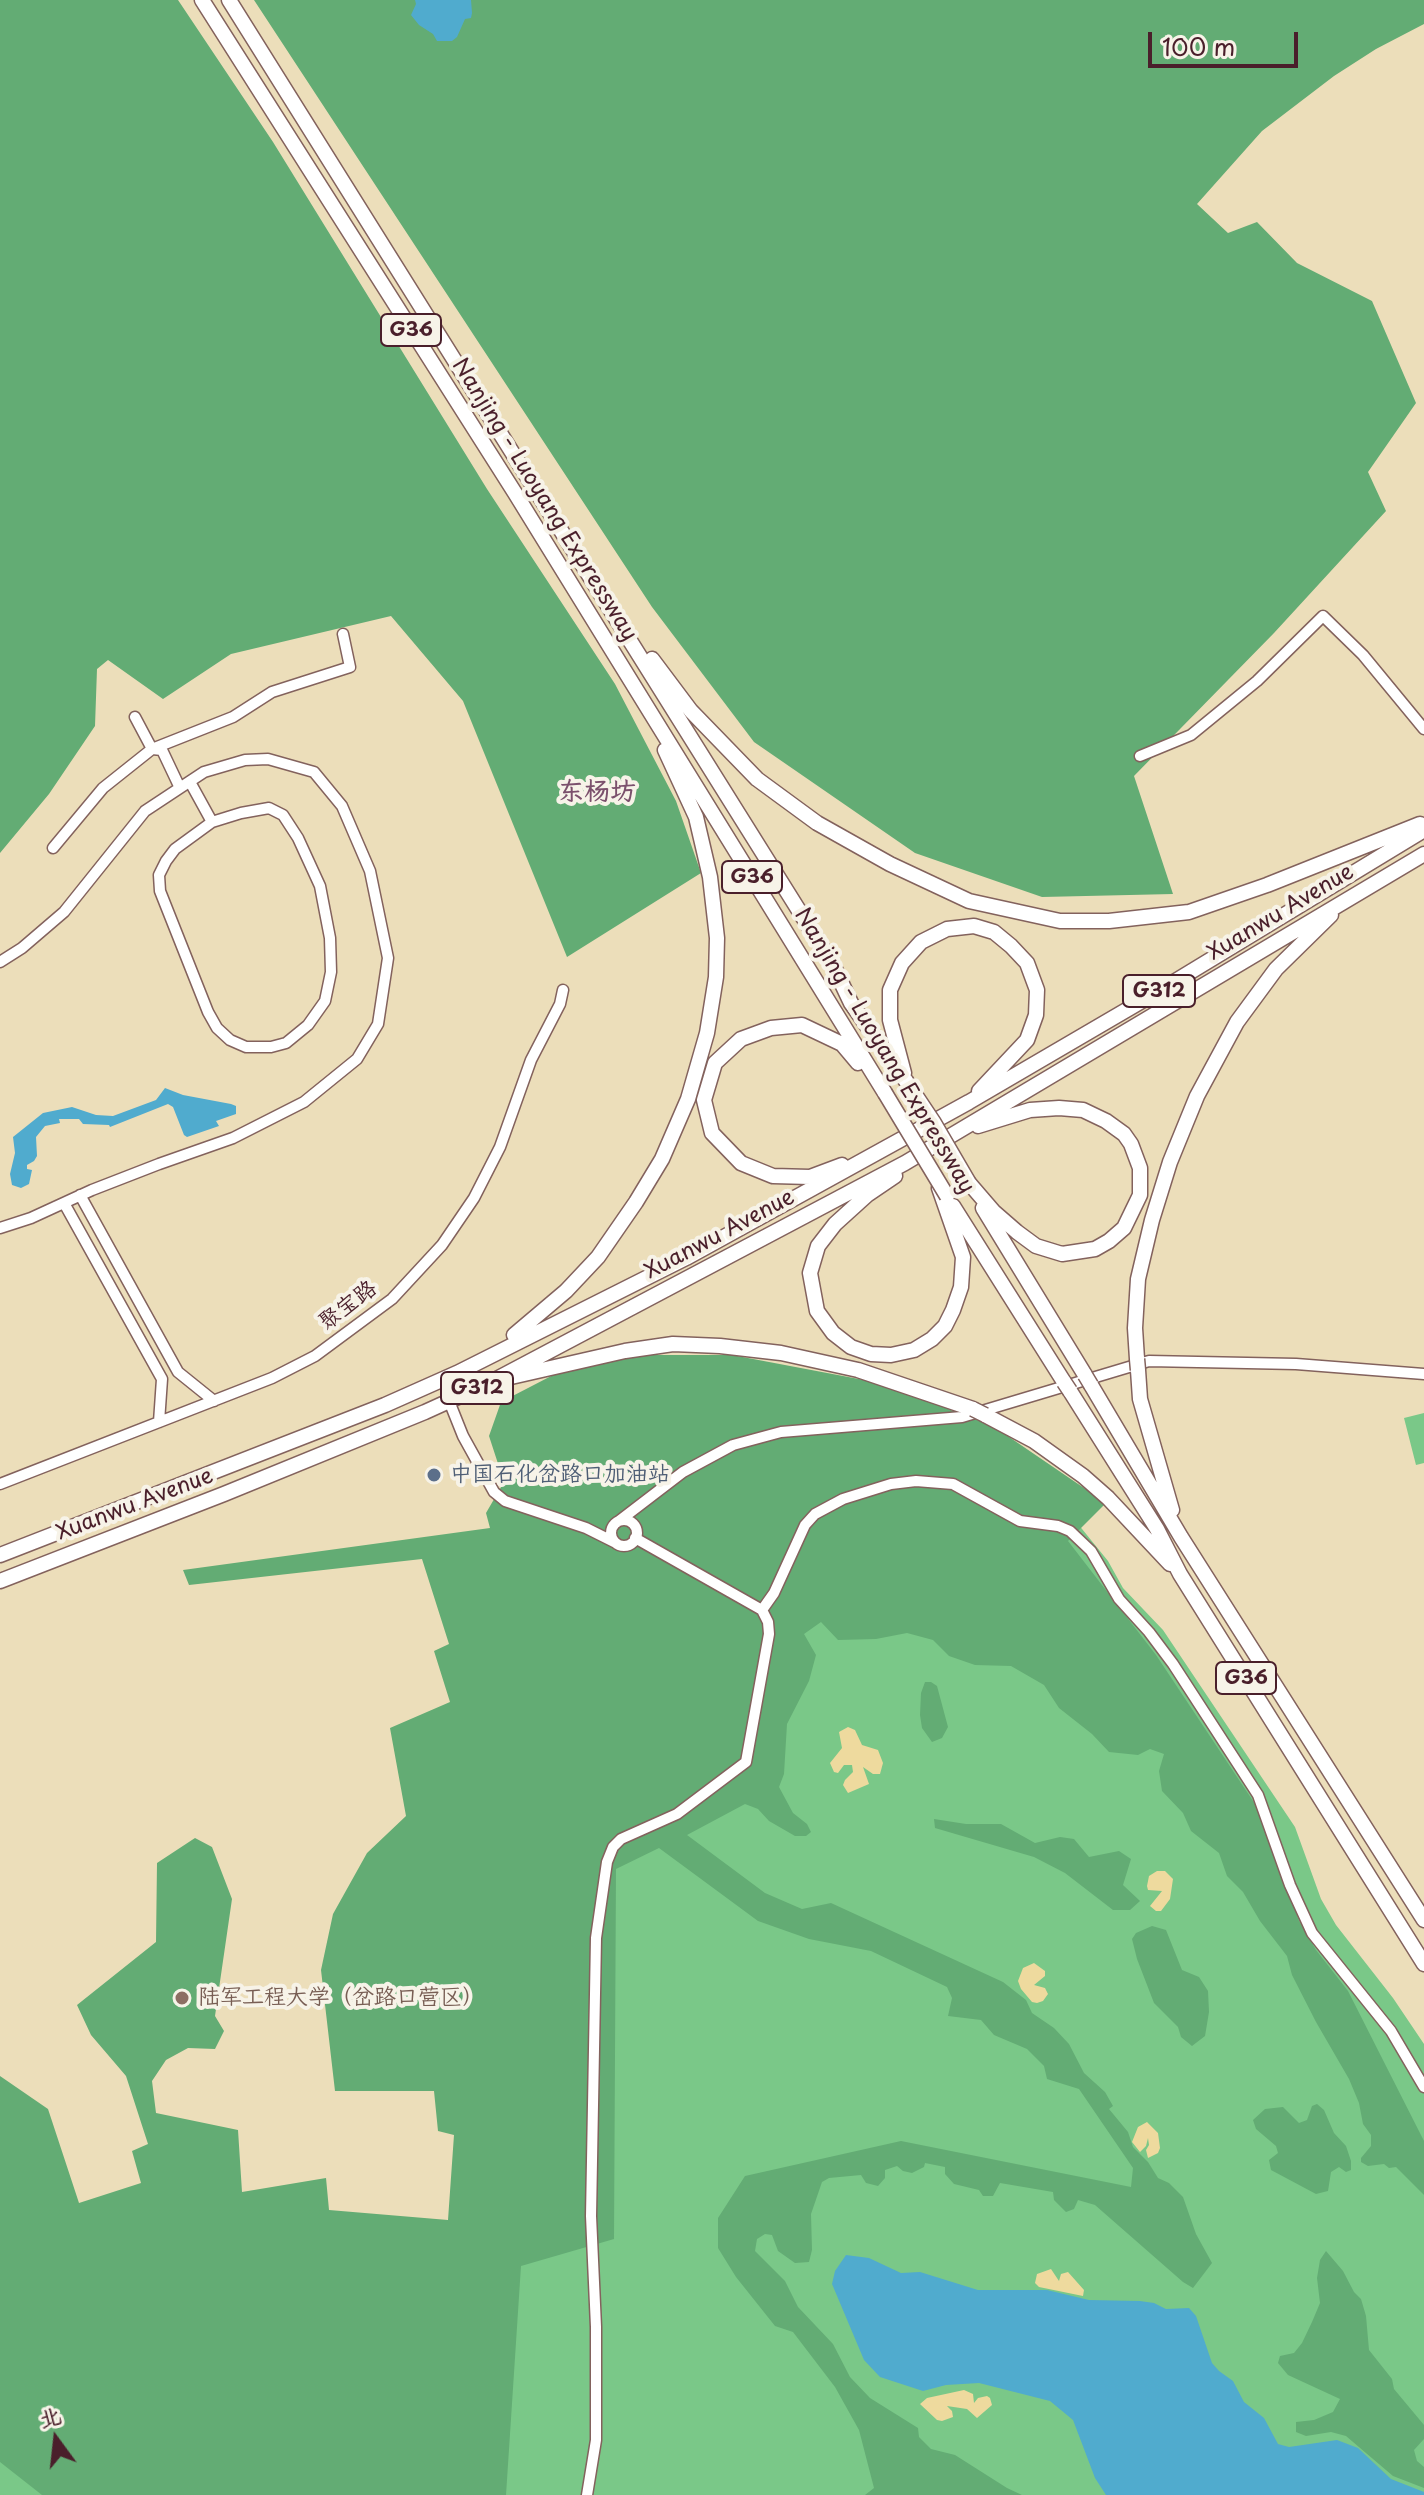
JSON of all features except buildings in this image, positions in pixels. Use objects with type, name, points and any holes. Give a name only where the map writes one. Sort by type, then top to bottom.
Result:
[{"type":"highway","name":"Nanjing - Luoyang Expressway","points":[[202,0],[619,660],[885,1093],[945,1197],[1157,1529],[1180,1574],[1424,1964]]},
{"type":"highway","name":"Nanjing - Luoyang Expressway","points":[[229,0],[833,965],[851,1003],[906,1081],[1181,1537],[1424,1920]]},
{"type":"highway","points":[[573,548],[691,711],[757,779],[817,823],[890,864],[969,901],[1060,921],[1109,921],[1189,912],[1267,885],[1424,822]]},
{"type":"highway","points":[[457,1373],[528,1326],[598,1257],[662,1159],[688,1099],[707,1033],[716,977],[717,938],[710,877],[696,817],[619,660]]},
{"type":"highway","name":"Xuanwu Avenue","points":[[0,1555],[226,1469],[457,1373],[686,1258],[969,1102],[1424,830]]},
{"type":"highway","name":"Xuanwu Avenue","points":[[0,1581],[224,1494],[491,1382],[932,1146],[1424,854]]},
{"type":"highway","points":[[1181,1537],[1140,1399],[1135,1328],[1141,1264],[1170,1162],[1197,1096],[1237,1022],[1276,969],[1358,892]]},
{"type":"highway","points":[[906,1081],[890,1020],[890,990],[902,963],[921,942],[947,929],[974,926],[994,932],[1027,963],[1037,990],[1036,1015],[1027,1040],[969,1102]]},
{"type":"highway","points":[[885,1093],[842,1044],[802,1025],[771,1028],[741,1039],[715,1063],[704,1100],[712,1133],[741,1163],[773,1176],[810,1177],[891,1147]]},
{"type":"highway","points":[[947,1137],[1030,1110],[1083,1110],[1124,1134],[1140,1168],[1140,1195],[1124,1228],[1095,1249],[1062,1254],[1036,1246],[1017,1232],[994,1212],[969,1183]]},
{"type":"highway","points":[[932,1146],[867,1195],[835,1224],[818,1246],[810,1273],[817,1311],[833,1333],[851,1347],[871,1354],[902,1353],[932,1339],[945,1326],[961,1287],[963,1257],[945,1197]]},
{"type":"highway","points":[[491,1382],[625,1351],[673,1344],[781,1353],[858,1370],[979,1412],[1034,1441],[1108,1498],[1180,1574]]},
{"type":"street","points":[[1140,756],[1191,735],[1257,681],[1323,616],[1363,655],[1424,729]]},
{"type":"street","points":[[53,848],[103,788],[152,749],[233,717],[272,692],[350,667],[343,634]]},
{"type":"street","points":[[135,717],[152,749]]},
{"type":"street","points":[[152,749],[162,750],[212,822]]},
{"type":"street","points":[[0,962],[22,948],[64,912],[145,811],[204,772],[245,760],[268,759],[314,772],[342,806],[370,871],[388,958],[378,1024],[357,1059],[304,1102],[233,1138],[0,1228]]},
{"type":"street","points":[[269,808],[283,815],[298,838],[320,886],[330,938],[331,972],[325,1001],[308,1025],[286,1043],[271,1047],[246,1047],[230,1040],[217,1028],[160,891],[159,875],[175,849],[212,822],[269,808]]},
{"type":"street","name":"聚宝路","points":[[0,1484],[283,1372],[315,1356],[392,1299],[442,1245],[474,1198],[500,1147],[531,1060],[560,1004],[563,990]]},
{"type":"street","points":[[80,1195],[178,1372],[214,1401]]},
{"type":"street","points":[[64,1203],[162,1379],[159,1422]]},
{"type":"street","points":[[616,1543],[611,1533],[617,1522],[706,1458],[733,1445],[781,1432],[962,1417],[1149,1361],[1296,1364],[1424,1374]]},
{"type":"street","points":[[449,1401],[463,1436],[494,1492],[505,1501],[627,1545],[636,1534],[638,1505]]},
{"type":"street","points":[[762,1610],[774,1593],[805,1525],[815,1514],[843,1499],[891,1484],[916,1481],[953,1484],[1020,1521],[1058,1526],[1070,1531],[1091,1551],[1119,1599],[1173,1664],[1258,1795],[1300,1912],[1312,1933],[1391,2031],[1424,2087]]},
{"type":"street","points":[[586,1528],[630,1521],[636,1534],[762,1610],[768,1622],[768,1647],[746,1762],[677,1814],[621,1839],[613,1847],[607,1862],[596,1938],[591,2216],[596,2327],[596,2440],[587,2495]]},
{"type":"green space","points":[[0,0],[178,0],[273,142],[487,489],[615,684],[676,801],[701,873],[567,957],[463,701],[391,616],[231,654],[163,699],[108,660],[97,669],[95,726],[49,794],[0,853]]},
{"type":"green space","points":[[254,0],[1424,0],[1424,24],[1334,76],[1262,131],[1197,204],[1228,233],[1257,222],[1297,263],[1372,301],[1416,403],[1368,472],[1386,511],[1274,633],[1134,776],[1173,894],[1042,897],[915,853],[754,742],[652,607]]},
{"type":"green space","points":[[641,1355],[732,1355],[880,1383],[993,1426],[1106,1503],[1068,1541],[1156,1655],[1257,1807],[1299,1921],[1316,1950],[1348,1991],[1424,2141],[1424,2195],[1396,2167],[1389,2168],[1384,2164],[1368,2166],[1361,2162],[1371,2146],[1371,2135],[1363,2124],[1359,2103],[1349,2079],[1292,1975],[1287,1956],[1260,1921],[1243,1892],[1227,1876],[1219,1853],[1191,1831],[1183,1813],[1162,1791],[1159,1771],[1164,1754],[1150,1749],[1138,1755],[1109,1752],[1059,1708],[1044,1685],[1011,1666],[975,1665],[949,1656],[933,1640],[907,1633],[876,1639],[838,1640],[821,1622],[804,1634],[816,1655],[809,1681],[787,1724],[784,1774],[779,1787],[793,1813],[807,1824],[811,1832],[806,1836],[795,1836],[769,1821],[758,1809],[745,1804],[687,1835],[765,1893],[802,1909],[831,1903],[1003,1982],[1026,2000],[1032,2013],[1054,2028],[1069,2044],[1084,2073],[1105,2092],[1113,2106],[1109,2109],[1128,2132],[1133,2147],[1158,2178],[1169,2183],[1183,2197],[1196,2234],[1212,2263],[1193,2288],[1095,2205],[1078,2200],[1074,2209],[1066,2212],[1054,2200],[1053,2192],[1000,2183],[993,2196],[983,2196],[979,2190],[954,2184],[945,2174],[945,2167],[925,2163],[924,2167],[912,2173],[897,2166],[885,2170],[885,2178],[878,2186],[866,2183],[861,2175],[829,2178],[822,2182],[811,2214],[812,2250],[809,2262],[795,2263],[778,2251],[772,2235],[765,2234],[757,2239],[755,2251],[785,2281],[798,2307],[833,2344],[850,2377],[870,2398],[918,2428],[919,2437],[931,2449],[955,2455],[1022,2495],[865,2495],[874,2488],[859,2430],[835,2387],[793,2332],[775,2326],[736,2277],[718,2248],[718,2218],[745,2176],[901,2141],[1131,2187],[1133,2168],[1079,2089],[1047,2079],[1044,2066],[1027,2049],[994,2035],[981,2020],[948,2016],[952,1998],[947,1987],[871,1951],[809,1939],[758,1921],[659,1848],[616,1869],[614,2239],[521,2266],[506,2495],[42,2495],[0,2462],[0,2076],[48,2109],[79,2203],[141,2183],[132,2151],[148,2144],[126,2076],[91,2035],[77,2005],[156,1942],[157,1863],[195,1838],[212,1847],[232,1899],[215,2016],[224,2031],[215,2049],[188,2048],[166,2060],[152,2081],[156,2113],[238,2130],[242,2192],[326,2178],[329,2210],[448,2220],[454,2135],[438,2131],[434,2091],[335,2091],[321,1970],[333,1914],[367,1853],[406,1816],[390,1728],[450,1702],[434,1651],[449,1644],[422,1559],[189,1585],[183,1570],[490,1528],[486,1513],[504,1482],[489,1436],[501,1402],[557,1373]]},
{"type":"green space","points":[[1424,1413],[1424,1463],[1416,1465],[1404,1418]]},
{"type":"green space","points":[[1035,1471],[1108,1561],[1123,1588],[1163,1630],[1295,1827],[1321,1899],[1336,1925],[1393,1998],[1424,2044],[1424,2495],[489,2495],[559,1865],[736,1649]]},
{"type":"green space","points":[[925,1682],[937,1686],[948,1727],[942,1738],[932,1742],[922,1728],[920,1715]]},
{"type":"green space","points":[[934,1819],[966,1824],[1001,1824],[1035,1843],[1060,1837],[1074,1839],[1089,1857],[1119,1851],[1131,1859],[1123,1885],[1140,1901],[1130,1910],[1113,1910],[1065,1873],[1034,1857],[935,1828]]},
{"type":"green space","points":[[1152,1926],[1166,1930],[1182,1970],[1199,1977],[1208,1991],[1205,2036],[1192,2046],[1154,2003],[1137,1959],[1132,1939],[1136,1933]]},
{"type":"green space","points":[[1317,2104],[1324,2110],[1334,2133],[1346,2146],[1351,2170],[1346,2172],[1339,2167],[1331,2172],[1328,2191],[1316,2194],[1271,2170],[1269,2160],[1278,2153],[1276,2146],[1256,2129],[1253,2120],[1265,2109],[1283,2107],[1299,2123],[1307,2120],[1312,2106]]},
{"type":"green space","points":[[1326,2251],[1361,2299],[1369,2350],[1392,2379],[1394,2389],[1424,2425],[1424,2439],[1414,2450],[1417,2461],[1424,2467],[1424,2488],[1393,2476],[1346,2436],[1331,2432],[1306,2436],[1296,2432],[1296,2422],[1314,2420],[1333,2412],[1340,2399],[1288,2375],[1278,2363],[1280,2356],[1294,2353],[1312,2322],[1320,2303],[1317,2278],[1320,2260]]},
{"type":"green space","points":[[0,2437],[93,2495],[0,2495]]},
{"type":"sand","points":[[848,1727],[855,1730],[862,1745],[878,1750],[883,1763],[880,1774],[873,1774],[863,1767],[869,1784],[848,1793],[843,1785],[853,1772],[852,1765],[844,1765],[838,1773],[834,1772],[830,1763],[842,1748],[839,1732]]},
{"type":"sand","points":[[1165,1871],[1173,1879],[1170,1899],[1161,1911],[1150,1906],[1162,1891],[1148,1890],[1147,1886],[1149,1876]]},
{"type":"sand","points":[[1034,1963],[1045,1971],[1045,1976],[1034,1985],[1045,1988],[1048,1994],[1037,2003],[1032,2002],[1018,1981],[1023,1968]]},
{"type":"sand","points":[[1147,2122],[1158,2133],[1160,2148],[1158,2153],[1148,2158],[1148,2138],[1140,2152],[1132,2142],[1138,2127]]},
{"type":"sand","points":[[1051,2269],[1059,2281],[1061,2274],[1068,2272],[1084,2290],[1083,2296],[1039,2287],[1035,2283],[1037,2274]]},
{"type":"sand","points":[[964,2390],[973,2394],[974,2403],[978,2398],[987,2396],[992,2405],[977,2418],[967,2409],[947,2406],[953,2417],[942,2421],[920,2404],[927,2398]]},
{"type":"water","points":[[415,0],[471,0],[471,18],[465,19],[452,41],[437,41],[411,15]]},
{"type":"water","points":[[165,1088],[183,1095],[231,1104],[236,1106],[236,1114],[216,1121],[219,1126],[187,1137],[173,1107],[168,1104],[110,1127],[83,1124],[79,1119],[59,1119],[60,1123],[45,1126],[36,1137],[37,1156],[27,1165],[27,1169],[32,1170],[29,1184],[21,1188],[12,1185],[13,1137],[43,1113],[72,1107],[96,1115],[113,1116],[156,1100]]},
{"type":"water","points":[[846,2255],[869,2258],[901,2273],[920,2272],[978,2290],[1047,2290],[1089,2300],[1140,2301],[1166,2309],[1189,2308],[1196,2316],[1212,2363],[1233,2381],[1244,2402],[1264,2418],[1278,2444],[1289,2447],[1337,2440],[1358,2448],[1391,2479],[1424,2492],[1424,2495],[1106,2495],[1095,2478],[1073,2420],[1050,2401],[979,2383],[946,2385],[923,2391],[880,2377],[864,2360],[832,2284],[835,2271]]},
{"type":"place","name":"中国石化岔路口加油站","points":[[434,1475]]},
{"type":"place","name":"陆军工程大学（岔路口营区）","points":[[182,1998]]},
{"type":"district","name":"东杨坊","points":[[597,793]]}]
